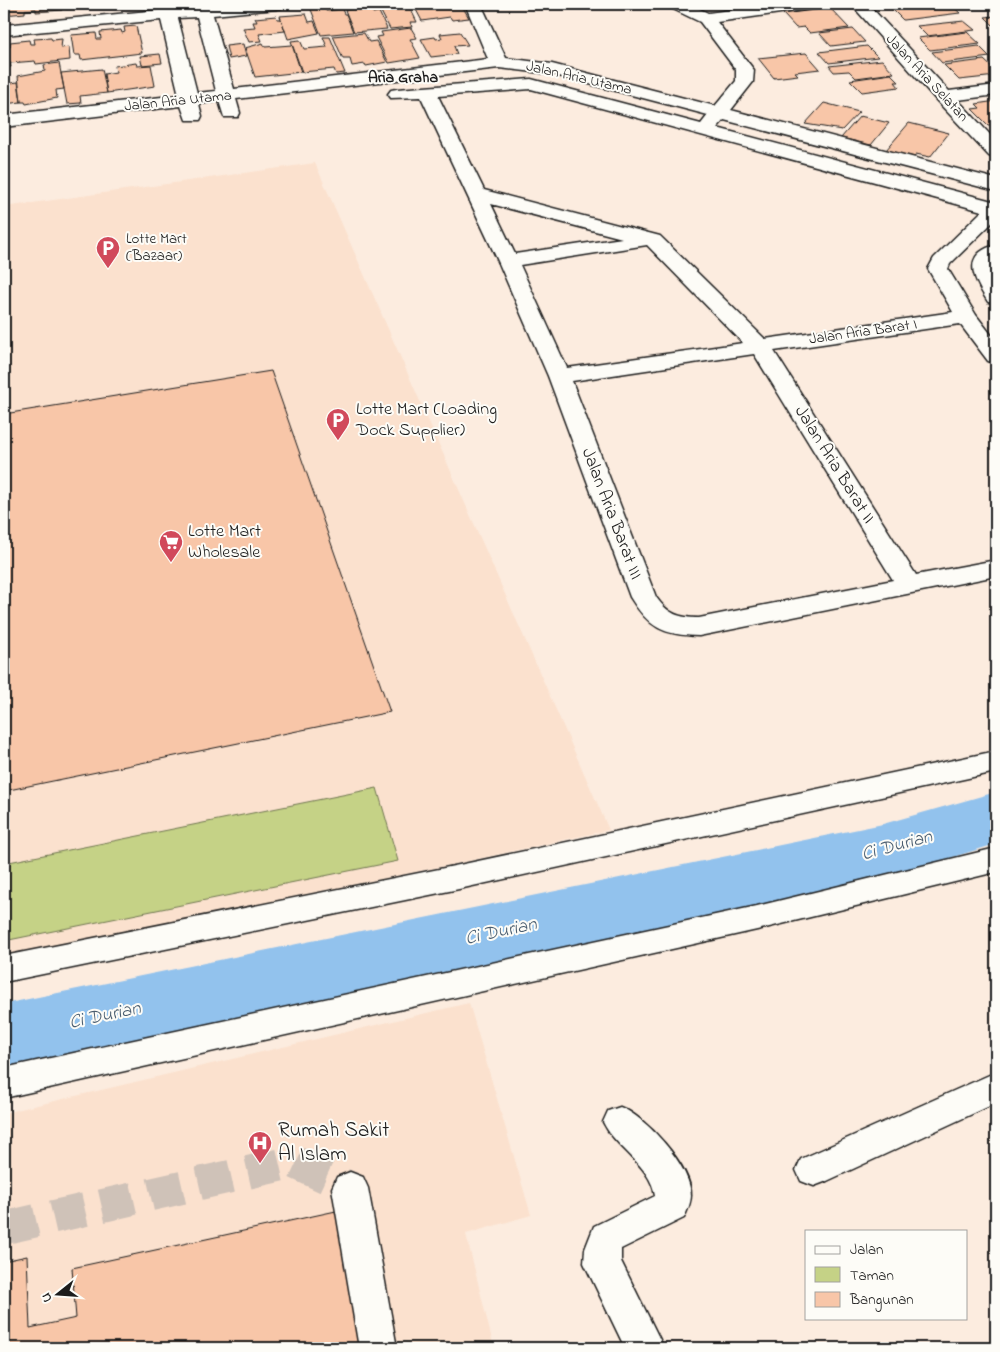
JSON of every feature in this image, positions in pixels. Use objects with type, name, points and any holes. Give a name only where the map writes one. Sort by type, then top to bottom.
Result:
[{"type":"street","points":[[4,30],[167,10],[276,4]]},
{"type":"street","points":[[472,4],[499,63]]},
{"type":"street","points":[[677,4],[706,18],[744,70],[746,78],[706,130]]},
{"type":"street","points":[[706,18],[803,4]]},
{"type":"street","name":"Jalan Aria Selatan","points":[[859,4],[996,152]]},
{"type":"street","points":[[203,8],[229,104]]},
{"type":"street","points":[[167,10],[192,108]]},
{"type":"street","name":"Jalan Aria Utama","points":[[4,121],[229,104],[499,63],[552,69],[996,186]]},
{"type":"street","name":"Jalan Aria Utama","points":[[378,96],[511,84],[532,84],[994,209]]},
{"type":"street","points":[[943,96],[996,90]]},
{"type":"street","name":"Jalan Aria Barat III","points":[[427,91],[508,260],[559,376],[642,597],[654,614],[666,623],[681,627],[699,627],[996,568]]},
{"type":"street","name":"Jalan Aria Utama","points":[[229,104],[251,111]]},
{"type":"street","name":"Jalan Aria Utama","points":[[174,120],[192,108]]},
{"type":"street","points":[[4,139],[89,129]]},
{"type":"street","points":[[996,186],[985,195],[986,201],[994,209],[941,262],[938,269],[966,317],[996,356]]},
{"type":"street","points":[[476,194],[653,240],[760,347]]},
{"type":"street","points":[[508,260],[653,240]]},
{"type":"street","points":[[996,251],[984,262],[983,272],[996,297]]},
{"type":"street","name":"Jalan Aria Barat I","points":[[559,376],[966,317]]},
{"type":"street","name":"Jalan Aria Barat II","points":[[760,347],[909,584]]},
{"type":"street","points":[[4,969],[459,877],[996,761]]},
{"type":"street","points":[[4,1083],[756,918],[996,860]]},
{"type":"street","points":[[814,1170],[996,1087]]},
{"type":"street","points":[[620,1122],[667,1174],[674,1189],[674,1199],[671,1206],[607,1238],[603,1249],[602,1263],[645,1348]]},
{"type":"street","points":[[350,1188],[378,1348]]},
{"type":"shaded area","points":[[315,163],[609,830],[455,864],[4,956],[4,207]]},
{"type":"shaded area","name":"Rumah Sakit Al Islam","points":[[469,1003],[531,1215],[466,1234],[494,1348],[4,1348],[4,1113]]},
{"type":"green space","points":[[377,788],[398,861],[4,941],[4,863]]},
{"type":"building","points":[[4,4],[61,4],[62,10],[36,12],[36,9],[25,10],[25,13],[4,15]]},
{"type":"building","points":[[66,4],[92,4],[91,7],[66,9]]},
{"type":"building","points":[[377,4],[408,4],[417,22],[410,22],[412,27],[390,29]]},
{"type":"building","points":[[413,4],[439,4],[440,6],[461,4],[469,18],[452,20],[450,17],[422,21]]},
{"type":"building","points":[[950,4],[960,13],[903,20],[889,6]]},
{"type":"building","points":[[324,5],[326,11],[342,9],[353,32],[321,35],[310,7]]},
{"type":"building","points":[[370,7],[373,13],[379,12],[387,29],[354,32],[345,10]]},
{"type":"building","points":[[830,8],[849,28],[810,33],[804,27],[796,28],[783,14]]},
{"type":"building","points":[[306,14],[309,22],[314,21],[319,33],[288,39],[280,16]]},
{"type":"building","points":[[276,16],[277,19],[281,19],[285,31],[259,34],[262,41],[249,42],[243,28],[255,27],[253,22],[257,22],[255,18]]},
{"type":"building","points":[[996,16],[996,28],[985,17]]},
{"type":"building","points":[[964,21],[975,30],[927,36],[917,26]]},
{"type":"building","points":[[136,26],[142,53],[81,60],[80,55],[74,55],[71,35],[96,33],[97,39],[101,39],[100,32],[121,30],[122,33],[125,32],[124,27]]},
{"type":"building","points":[[411,28],[417,38],[410,39],[420,58],[389,63],[376,37],[383,36],[381,32]]},
{"type":"building","points":[[853,29],[865,42],[831,46],[819,33]]},
{"type":"building","points":[[460,32],[468,45],[454,46],[457,54],[431,57],[421,39],[442,38],[440,34]]},
{"type":"building","points":[[967,32],[980,44],[930,50],[918,38]]},
{"type":"building","points":[[364,33],[369,42],[376,41],[387,62],[366,66],[365,64],[352,66],[350,59],[343,59],[333,36]]},
{"type":"building","points":[[323,37],[330,37],[345,73],[336,74],[334,69],[302,72],[291,41],[300,40],[304,49],[327,47]]},
{"type":"building","points":[[51,38],[52,40],[62,39],[61,48],[69,47],[70,60],[36,64],[35,61],[10,63],[11,67],[4,67],[5,48],[10,47],[10,42],[29,40],[30,44],[35,44],[34,39]]},
{"type":"building","points":[[263,43],[265,47],[292,45],[301,72],[255,77],[245,48]]},
{"type":"building","points":[[243,44],[246,56],[229,59],[226,46]]},
{"type":"building","points":[[867,46],[878,57],[829,63],[819,52]]},
{"type":"building","points":[[979,46],[990,57],[942,63],[932,52]]},
{"type":"building","points":[[806,53],[820,69],[795,72],[798,75],[774,78],[758,58]]},
{"type":"building","points":[[160,54],[162,63],[142,65],[140,56]]},
{"type":"building","points":[[882,60],[894,73],[856,78],[849,71],[834,72],[829,66]]},
{"type":"building","points":[[984,60],[996,71],[996,76],[959,80],[944,65]]},
{"type":"building","points":[[59,63],[64,89],[56,90],[57,98],[26,104],[21,102],[18,76],[45,71],[44,65]]},
{"type":"building","points":[[136,63],[137,66],[151,65],[155,86],[107,93],[104,74],[116,72],[115,66]]},
{"type":"building","points":[[102,69],[107,93],[80,96],[81,103],[67,104],[61,73]]},
{"type":"building","points":[[891,74],[899,82],[895,82],[899,87],[862,92],[850,80]]},
{"type":"building","points":[[18,82],[21,102],[4,104],[4,84]]},
{"type":"building","points":[[996,101],[996,124],[988,125],[972,109],[980,108],[976,104]]},
{"type":"building","points":[[824,103],[859,112],[842,130],[805,124]]},
{"type":"building","points":[[860,116],[889,123],[871,145],[841,138]]},
{"type":"building","points":[[909,123],[949,133],[930,157],[916,154],[914,157],[886,150]]},
{"type":"building","name":"Lotte Mart Wholesale","points":[[271,371],[390,712],[4,791],[4,414]]},
{"type":"building","points":[[336,1211],[363,1348],[4,1348],[4,1261],[27,1256],[30,1328],[76,1318],[72,1268]]},
{"type":"waterway","name":"Ci Durian","points":[[4,1037],[883,851],[996,818]]},
{"type":"tunnel","points":[[4,1228],[294,1162],[350,1188]]},
{"type":"place","name":"Lotte Mart (Bazaar)","points":[[108,269]]},
{"type":"place","name":"Lotte Mart (Loading Dock Supplier)","points":[[338,441]]},
{"type":"place","name":"Lotte Mart Wholesale","points":[[171,563]]},
{"type":"place","name":"Rumah Sakit Al Islam","points":[[260,1164]]},
{"type":"district","name":"Aria Graha","points":[[403,78]]}]
